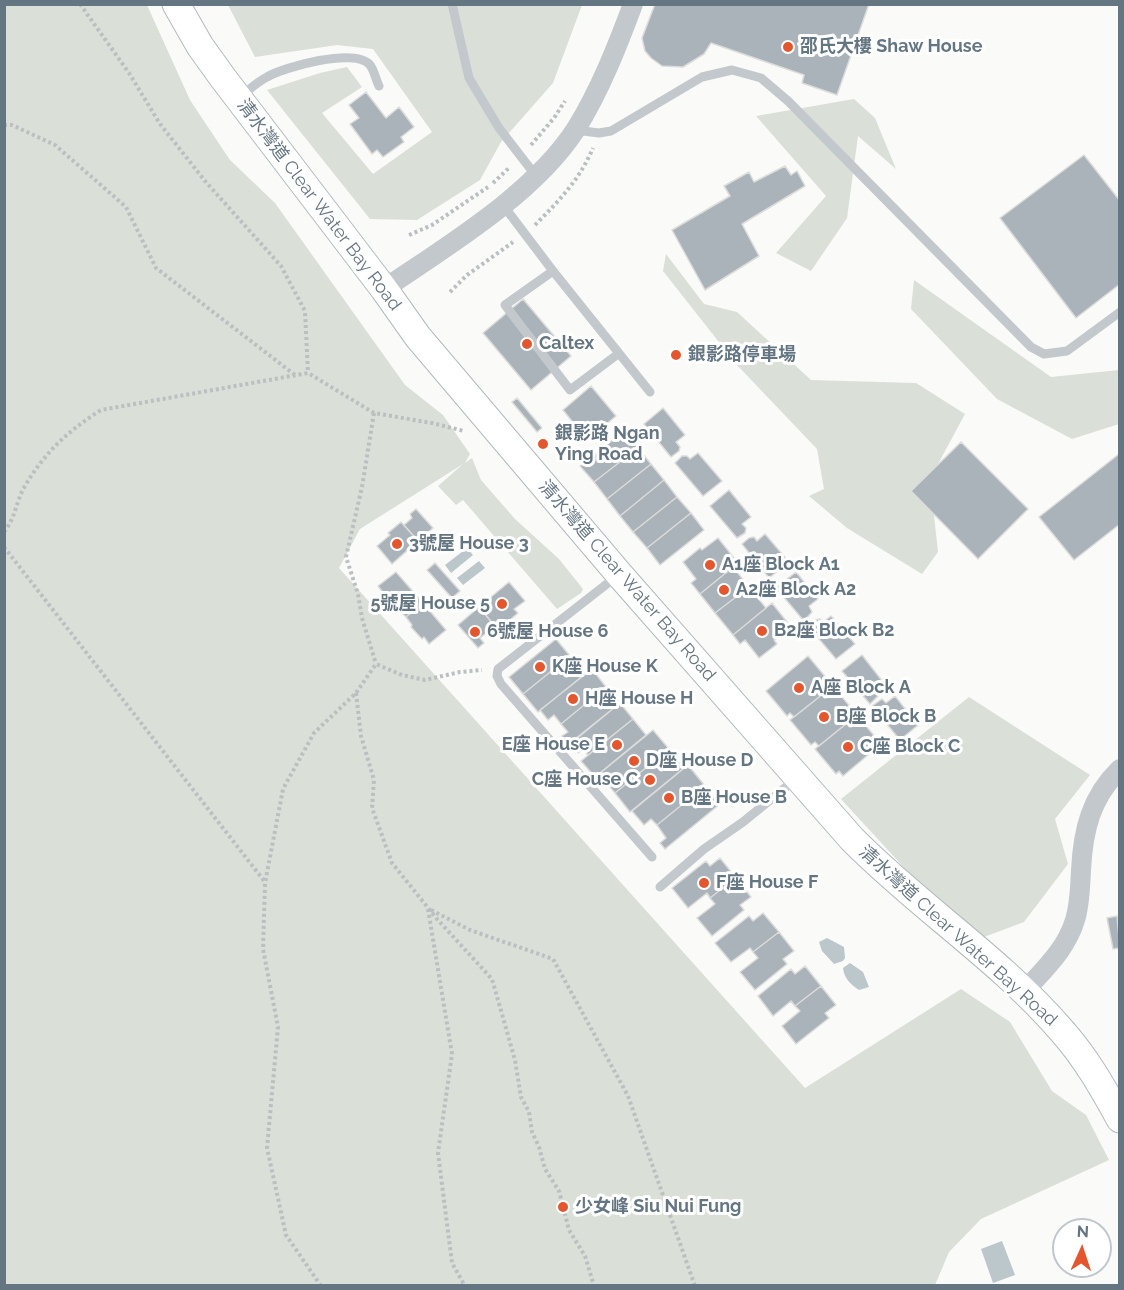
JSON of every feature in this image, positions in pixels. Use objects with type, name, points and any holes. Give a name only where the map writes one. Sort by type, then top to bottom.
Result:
[{"type":"main road","name":"清水灣道 Clear Water Bay Road","points":[[176,4],[200,46],[418,337],[619,574],[877,864],[1025,991],[1058,1026],[1094,1073],[1119,1119]]},
{"type":"street","points":[[384,289],[503,205],[536,176],[575,130],[601,82],[633,4]]},
{"type":"street","points":[[1025,991],[1064,947],[1071,932],[1079,901],[1086,825],[1092,806],[1100,792],[1119,769]]},
{"type":"lane","points":[[452,4],[469,78],[499,128],[536,176]]},
{"type":"lane","points":[[238,98],[268,76],[315,61],[341,57],[356,58],[369,64],[379,86]]},
{"type":"lane","points":[[575,130],[599,133],[611,131],[702,77],[732,70],[761,78],[788,101],[1031,347],[1044,354],[1067,351],[1119,312]]},
{"type":"lane","points":[[503,205],[650,392]]},
{"type":"lane","points":[[553,271],[504,305],[570,390],[618,354]]},
{"type":"lane","points":[[619,574],[498,669],[497,676],[501,684],[652,857]]},
{"type":"lane","points":[[660,887],[704,849],[798,777]]},
{"type":"path","points":[[80,4],[129,73],[160,124],[206,182],[281,266],[305,310],[308,373]]},
{"type":"path","points":[[4,125],[12,125],[55,145],[126,207],[156,268],[296,375]]},
{"type":"path","points":[[4,532],[13,521],[24,487],[53,445],[80,423],[101,410],[308,373],[374,413],[432,423],[467,432]]},
{"type":"path","points":[[374,413],[362,487],[346,557],[376,664]]},
{"type":"path","points":[[4,547],[265,883]]},
{"type":"path","points":[[376,664],[402,675],[425,680],[460,672],[498,669]]},
{"type":"path","points":[[321,1286],[286,1235],[267,1148],[278,1027],[262,949],[265,883],[283,789],[314,733],[356,693],[376,664]]},
{"type":"path","points":[[356,693],[361,736],[374,780],[372,808],[392,863],[428,908],[492,979],[515,1060],[521,1097],[529,1112],[532,1132],[545,1169],[559,1191],[569,1230],[585,1256],[594,1286]]},
{"type":"path","points":[[428,908],[452,1053],[438,1153],[452,1263],[465,1286]]},
{"type":"path","points":[[428,908],[470,930],[554,959],[628,1096],[695,1286]]},
{"type":"shaded area","points":[[5,4],[147,5],[190,100],[230,160],[275,203],[405,385],[443,415],[470,454],[465,463],[472,458],[481,480],[515,519],[559,559],[583,589],[581,593],[557,609],[463,500],[456,505],[438,486],[463,464],[360,529],[339,568],[805,1088],[961,989],[1010,1022],[1052,1091],[1086,1115],[1109,1160],[981,1219],[949,1252],[935,1285],[5,1285]]},
{"type":"shaded area","points":[[228,5],[582,5],[553,83],[501,142],[480,180],[417,220],[370,219],[267,90],[347,67],[362,87],[322,113],[373,174],[432,132],[373,49],[337,45],[255,57]]},
{"type":"shaded area","points":[[854,99],[875,118],[896,169],[858,136],[847,218],[811,271],[776,253],[826,196],[756,116]]},
{"type":"shaded area","points":[[666,254],[704,304],[737,312],[811,380],[916,383],[965,414],[930,479],[938,552],[922,574],[847,528],[809,496],[824,489],[817,449],[737,365],[663,271]]},
{"type":"shaded area","points":[[914,280],[1051,377],[1119,370],[1119,424],[1072,439],[997,399],[911,309]]},
{"type":"shaded area","points":[[467,548],[473,555],[451,573],[445,565]]},
{"type":"shaded area","points":[[479,561],[485,568],[463,585],[457,578]]},
{"type":"shaded area","points":[[969,697],[1090,775],[1055,819],[1068,864],[1024,922],[984,937],[909,873],[841,799]]},
{"type":"shaded area","points":[[827,938],[844,947],[843,961],[834,964],[822,951],[819,942]]},
{"type":"shaded area","points":[[850,963],[863,972],[869,987],[859,990],[848,980],[843,968]]},
{"type":"shaded area","points":[[1002,1241],[1015,1275],[993,1283],[981,1249]]},
{"type":"building","name":"邵氏大樓 Shaw House","points":[[655,4],[869,4],[837,95],[802,83],[804,75],[711,43],[704,54],[683,67],[662,66],[645,51],[642,38]]},
{"type":"building","points":[[366,92],[386,118],[399,107],[414,127],[401,137],[404,142],[383,157],[377,150],[372,154],[350,124],[359,118],[349,105]]},
{"type":"building","points":[[1084,155],[1120,201],[1120,284],[1076,318],[1000,218]]},
{"type":"building","points":[[785,166],[791,175],[797,171],[805,186],[742,224],[759,256],[705,290],[672,230],[730,196],[724,186],[749,172],[754,182]]},
{"type":"building","name":"Caltex","points":[[523,299],[571,356],[531,390],[483,333]]},
{"type":"building","points":[[591,386],[616,416],[587,440],[563,410]]},
{"type":"building","points":[[517,398],[542,428],[537,432],[512,402]]},
{"type":"building","points":[[663,408],[685,435],[676,442],[680,447],[679,451],[671,457],[644,424]]},
{"type":"building","points":[[624,431],[638,448],[594,482],[580,466]]},
{"type":"building","points":[[961,442],[1028,509],[978,559],[911,491]]},
{"type":"building","points":[[638,448],[651,464],[607,499],[594,482]]},
{"type":"building","points":[[698,453],[722,481],[703,496],[675,463],[682,456],[690,459]]},
{"type":"building","points":[[1119,454],[1120,524],[1074,560],[1039,517]]},
{"type":"building","points":[[651,464],[664,480],[620,516],[607,499]]},
{"type":"building","points":[[664,480],[677,497],[633,532],[620,516]]},
{"type":"building","points":[[729,490],[751,517],[742,524],[746,528],[745,533],[737,538],[710,506]]},
{"type":"building","points":[[677,497],[691,513],[647,548],[633,532]]},
{"type":"building","points":[[416,509],[433,528],[418,541],[404,525],[412,518],[410,514]]},
{"type":"building","points":[[691,513],[704,530],[660,565],[647,548]]},
{"type":"building","name":"3號屋 House 3","points":[[401,522],[418,541],[392,564],[377,546]]},
{"type":"building","points":[[765,534],[789,562],[769,578],[742,544],[754,537],[757,541]]},
{"type":"building","name":"A1座 Block A1","points":[[718,538],[738,563],[700,594],[691,583],[696,579],[683,562],[700,548],[702,550]]},
{"type":"building","points":[[435,563],[460,591],[452,598],[427,570]]},
{"type":"building","name":"A2座 Block A2","points":[[733,567],[749,587],[715,613],[700,594]]},
{"type":"building","points":[[396,572],[423,603],[406,617],[398,609],[397,611],[378,586]]},
{"type":"building","points":[[796,572],[818,599],[809,606],[812,612],[804,621],[776,588]]},
{"type":"building","name":"5號屋 House 5","points":[[509,582],[525,601],[514,609],[518,613],[498,630],[479,607]]},
{"type":"building","points":[[749,587],[766,608],[733,635],[715,613]]},
{"type":"building","points":[[423,603],[446,630],[429,644],[411,627],[406,617]]},
{"type":"building","name":"B2座 Block B2","points":[[772,603],[791,627],[774,640],[777,644],[759,658],[745,640],[740,644],[733,635]]},
{"type":"building","name":"6號屋 House 6","points":[[479,607],[495,626],[480,638],[484,643],[478,648],[458,625]]},
{"type":"building","points":[[831,616],[855,644],[836,659],[808,626],[815,620],[820,619],[822,623]]},
{"type":"building","name":"K座 House K","points":[[556,639],[570,656],[523,694],[509,677]]},
{"type":"building","points":[[862,655],[883,682],[874,689],[878,696],[870,704],[842,671]]},
{"type":"building","name":"H座 House H","points":[[570,656],[585,674],[538,712],[523,694]]},
{"type":"building","name":"A座 Block A","points":[[808,656],[833,686],[794,717],[790,713],[787,716],[766,691]]},
{"type":"building","name":"H座 House H","points":[[592,669],[606,687],[561,724],[554,715],[548,720],[540,710]]},
{"type":"building","name":"B座 Block B","points":[[833,686],[857,715],[819,746],[815,742],[811,745],[790,720]]},
{"type":"building","points":[[606,687],[620,703],[569,745],[562,736],[568,732],[561,724]]},
{"type":"building","points":[[895,696],[918,725],[900,740],[872,706],[882,699],[886,703]]},
{"type":"building","points":[[620,703],[633,719],[588,755],[583,749],[578,753],[570,743]]},
{"type":"building","name":"C座 Block C","points":[[857,715],[881,744],[843,776],[839,771],[836,774],[815,749]]},
{"type":"building","name":"E座 House E","points":[[633,719],[646,735],[595,777],[581,761]]},
{"type":"building","name":"D座 House D","points":[[653,730],[669,749],[615,793],[599,774]]},
{"type":"building","name":"C座 House C","points":[[669,749],[684,768],[630,812],[615,793]]},
{"type":"building","name":"B座 House B","points":[[688,765],[705,786],[657,825],[651,819],[644,825],[632,811]]},
{"type":"building","points":[[705,786],[720,804],[665,849],[660,843],[666,838],[657,825]]},
{"type":"building","name":"F座 House F","points":[[720,858],[736,878],[710,898],[707,893],[688,908],[672,888],[706,861],[710,866]]},
{"type":"building","points":[[736,878],[751,897],[740,905],[744,910],[712,936],[697,918],[715,904],[710,898]]},
{"type":"building","points":[[763,913],[779,932],[753,952],[750,948],[731,962],[715,943],[749,916],[753,921]]},
{"type":"building","points":[[1117,916],[1120,948],[1113,949],[1107,918]]},
{"type":"building","points":[[779,932],[794,951],[783,959],[787,964],[755,990],[740,972],[758,958],[753,952]]},
{"type":"building","points":[[805,966],[821,986],[795,1006],[791,1001],[773,1016],[758,996],[791,969],[795,974]]},
{"type":"building","points":[[821,986],[836,1005],[825,1013],[829,1018],[796,1044],[782,1026],[800,1011],[795,1006]]},
{"type":"place","name":"邵氏大樓 Shaw House","points":[[788,47]]},
{"type":"place","name":"Caltex","points":[[527,344]]},
{"type":"place","name":"銀影路停車場","points":[[676,355]]},
{"type":"place","name":"銀影路 Ngan Ying Road","points":[[543,444]]},
{"type":"place","name":"3號屋 House 3","points":[[397,544]]},
{"type":"place","name":"A1座 Block A1","points":[[710,565]]},
{"type":"place","name":"A2座 Block A2","points":[[724,590]]},
{"type":"place","name":"5號屋 House 5","points":[[502,604]]},
{"type":"place","name":"B2座 Block B2","points":[[762,631]]},
{"type":"place","name":"6號屋 House 6","points":[[475,632]]},
{"type":"place","name":"K座 House K","points":[[540,667]]},
{"type":"place","name":"A座 Block A","points":[[799,688]]},
{"type":"place","name":"H座 House H","points":[[573,699]]},
{"type":"place","name":"B座 Block B","points":[[824,717]]},
{"type":"place","name":"E座 House E","points":[[617,745]]},
{"type":"place","name":"C座 Block C","points":[[848,747]]},
{"type":"place","name":"D座 House D","points":[[634,761]]},
{"type":"place","name":"C座 House C","points":[[650,780]]},
{"type":"place","name":"B座 House B","points":[[669,798]]},
{"type":"place","name":"F座 House F","points":[[704,883]]},
{"type":"place","name":"少女峰 Siu Nui Fung","points":[[563,1207]]}]
